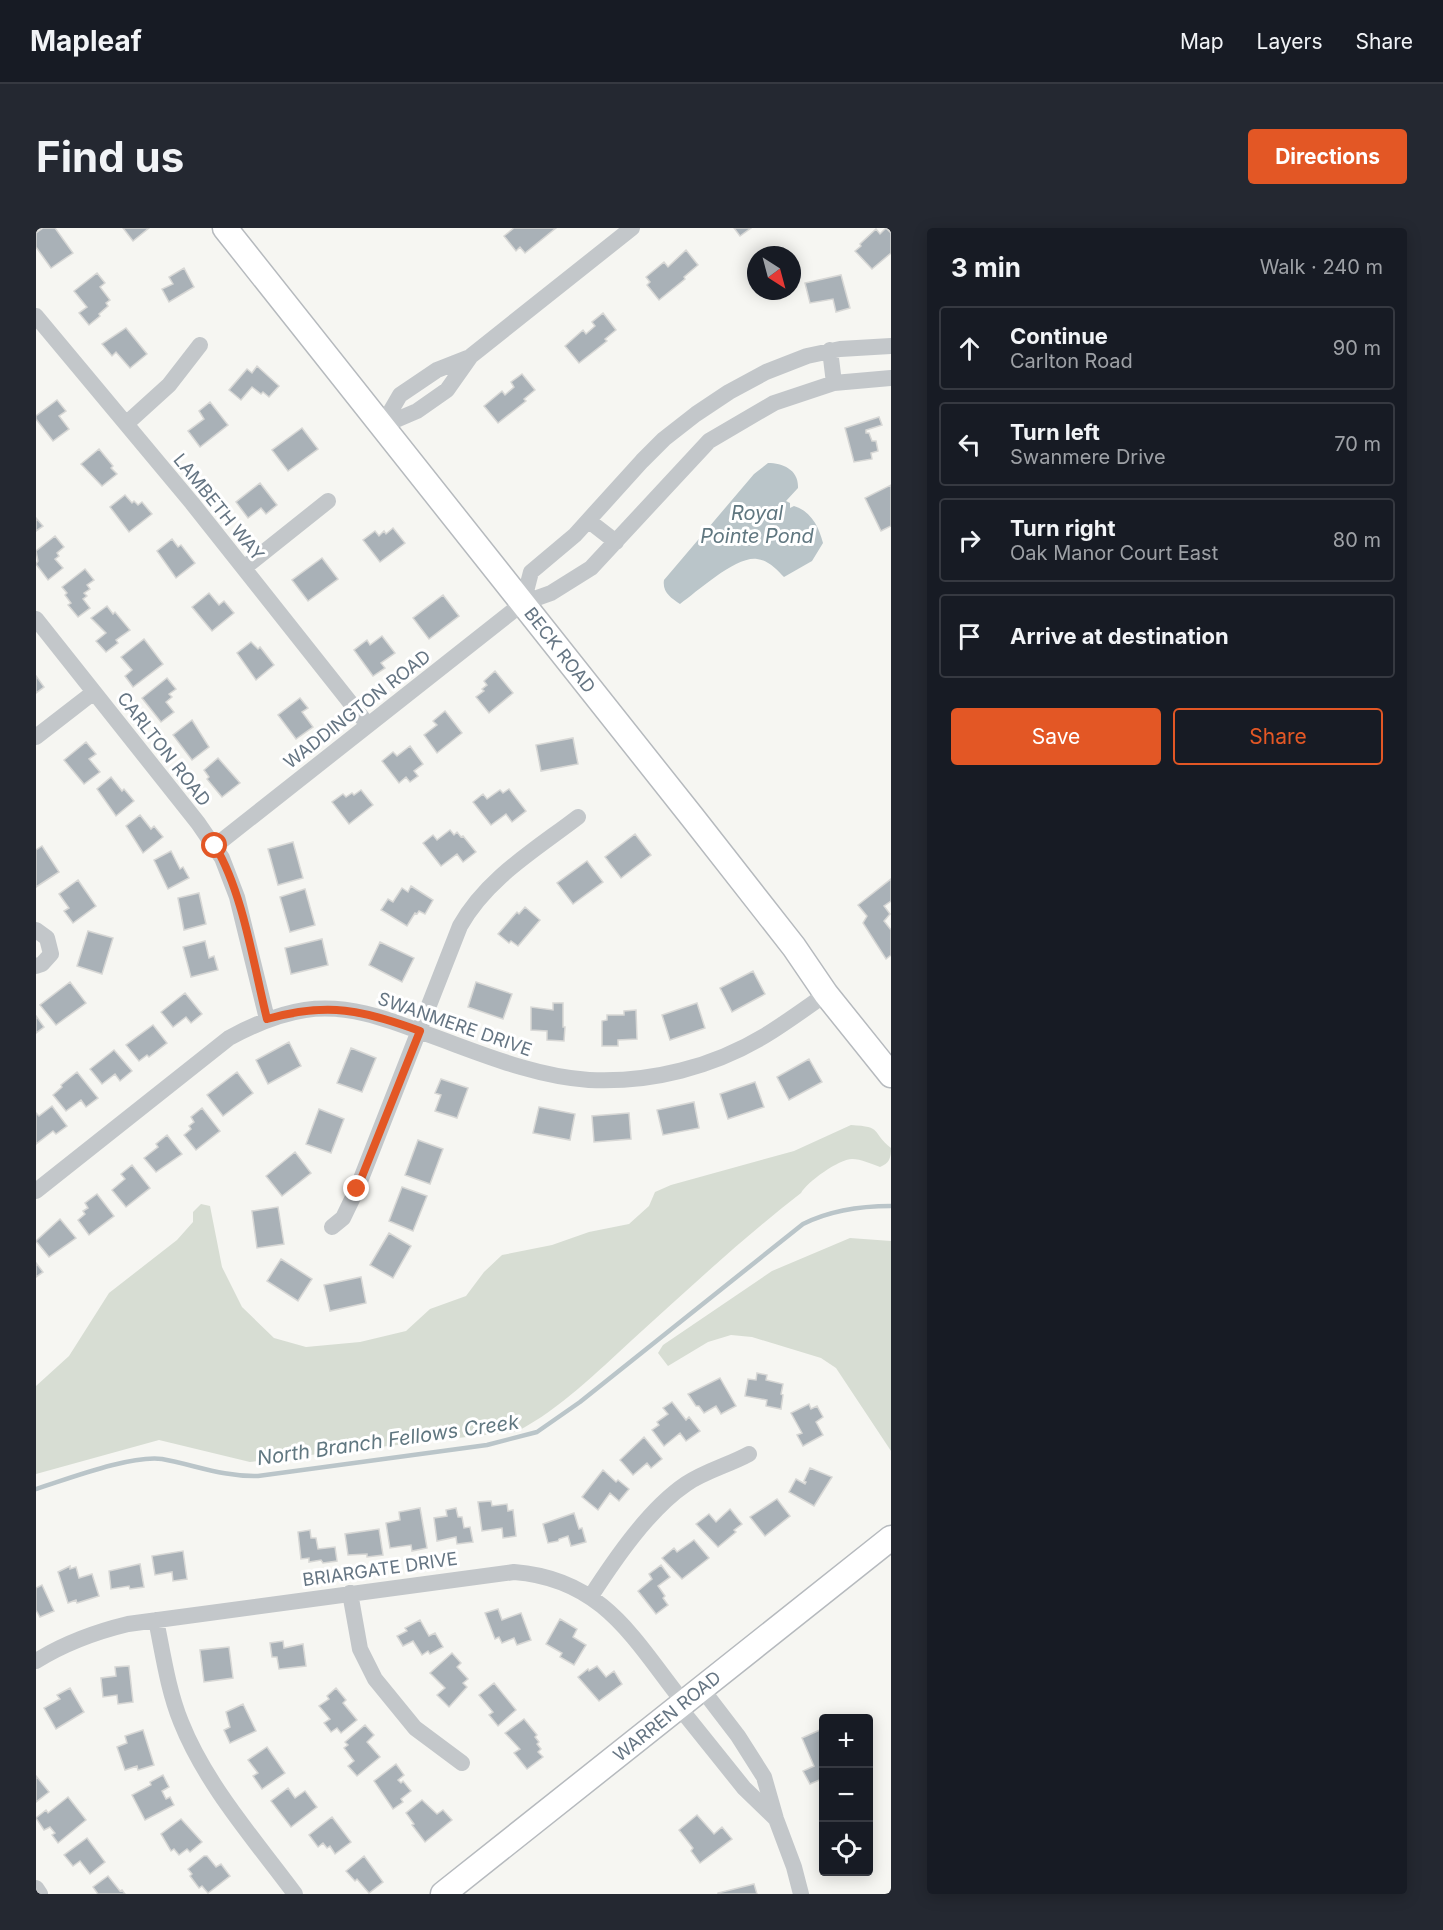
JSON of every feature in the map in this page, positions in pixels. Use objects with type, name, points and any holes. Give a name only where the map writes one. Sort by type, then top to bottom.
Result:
[{"type":"main road","name":"BECK ROAD","points":[[225,228],[794,947],[826,994],[891,1075]]},
{"type":"main road","name":"WARREN ROAD","points":[[443,1894],[891,1538]]},
{"type":"street","points":[[382,426],[400,395],[436,370],[471,356],[632,228]]},
{"type":"street","name":"LAMBETH WAY","points":[[36,316],[244,568],[368,725]]},
{"type":"street","points":[[126,424],[169,385],[200,345]]},
{"type":"street","points":[[523,603],[531,572],[575,535],[664,439],[696,414],[729,392],[766,372],[830,350],[891,346]]},
{"type":"street","points":[[830,350],[834,383]]},
{"type":"street","name":"WADDINGTON ROAD","points":[[215,846],[523,603],[551,593],[591,568],[709,441],[774,403],[834,383],[891,378]]},
{"type":"street","points":[[244,568],[328,501]]},
{"type":"street","points":[[589,520],[616,542]]},
{"type":"street","name":"CARLTON ROAD","points":[[36,619],[215,846],[222,858],[237,897],[267,1019]]},
{"type":"street","points":[[36,736],[94,692]]},
{"type":"street","points":[[333,1227],[343,1218],[357,1189],[460,926],[470,909],[492,883],[578,817]]},
{"type":"street","points":[[36,930],[48,938],[51,954],[42,964],[36,966]]},
{"type":"street","name":"SWANMERE DRIVE","points":[[36,1191],[229,1038],[267,1019],[306,1010],[340,1009],[374,1015],[517,1067],[538,1072],[588,1080],[636,1079],[684,1070],[738,1050],[774,1030],[826,994]]},
{"type":"street","points":[[591,1596],[613,1562],[639,1529],[668,1499],[687,1483],[749,1454]]},
{"type":"street","name":"BRIARGATE DRIVE","points":[[36,1662],[54,1650],[103,1630],[156,1620],[514,1572],[533,1573],[556,1579],[591,1596],[627,1629],[688,1700],[744,1788],[776,1819]]},
{"type":"street","points":[[350,1593],[360,1649],[375,1679],[415,1728],[462,1763]]},
{"type":"street","points":[[156,1620],[171,1693],[191,1746],[205,1771],[295,1894]]},
{"type":"street","name":"BRIARGATE DRIVE","points":[[688,1700],[738,1736],[764,1777],[801,1894]]},
{"type":"street","points":[[36,1888],[40,1894]]},
{"type":"shaded area","points":[[851,1125],[868,1127],[876,1131],[891,1148],[887,1162],[880,1167],[852,1159],[839,1163],[824,1172],[715,1265],[578,1389],[549,1412],[518,1431],[250,1462],[159,1440],[36,1474],[36,1386],[69,1356],[109,1293],[177,1240],[193,1222],[193,1212],[201,1204],[210,1206],[222,1267],[242,1307],[274,1338],[306,1347],[360,1342],[406,1331],[430,1309],[466,1296],[484,1272],[502,1255],[552,1245],[589,1232],[629,1224],[649,1206],[655,1192],[671,1185],[794,1151]]},
{"type":"shaded area","points":[[850,1238],[891,1241],[891,1451],[836,1368],[821,1358],[752,1337],[731,1335],[708,1342],[668,1366],[658,1353],[663,1345],[772,1271]]},
{"type":"water","name":"Royal Pointe Pond","points":[[768,463],[784,466],[796,477],[798,488],[786,501],[790,503],[790,508],[794,506],[800,508],[810,516],[819,531],[823,543],[812,561],[784,577],[765,561],[748,560],[728,568],[680,604],[666,591],[664,580],[754,474]]},
{"type":"building","points":[[43,228],[55,228],[73,253],[51,268],[36,247],[36,233]]},
{"type":"building","points":[[123,228],[149,228],[133,241]]},
{"type":"building","points":[[514,228],[556,228],[525,253],[520,247],[516,251],[504,236]]},
{"type":"building","points":[[734,228],[751,228],[740,236]]},
{"type":"building","points":[[886,228],[891,233],[891,253],[872,269],[855,251],[876,229],[880,234]]},
{"type":"building","points":[[686,250],[698,265],[659,300],[647,285],[650,282],[646,277],[664,262],[668,267]]},
{"type":"building","points":[[184,268],[194,287],[169,302],[162,289],[173,284],[169,277]]},
{"type":"building","points":[[97,273],[105,283],[100,287],[110,300],[106,303],[108,306],[99,314],[100,316],[89,325],[79,313],[87,307],[74,291]]},
{"type":"building","points":[[841,275],[850,308],[836,312],[833,299],[810,303],[805,283]]},
{"type":"building","points":[[603,313],[616,330],[605,339],[607,341],[579,363],[565,346],[583,330],[586,334],[595,326],[592,322]]},
{"type":"building","points":[[126,328],[147,354],[130,368],[116,352],[112,356],[102,344]]},
{"type":"building","points":[[257,366],[279,386],[269,397],[252,387],[241,400],[229,390],[247,369],[252,373]]},
{"type":"building","points":[[522,374],[535,390],[524,399],[526,401],[498,423],[484,406],[502,391],[505,395],[514,387],[511,382]]},
{"type":"building","points":[[57,400],[66,411],[59,416],[69,429],[53,441],[36,416]]},
{"type":"building","points":[[210,402],[228,425],[200,447],[188,431],[204,419],[199,411]]},
{"type":"building","points":[[879,417],[882,425],[866,430],[872,441],[876,441],[878,451],[871,453],[872,459],[854,462],[845,428]]},
{"type":"building","points":[[302,428],[318,449],[288,471],[272,450]]},
{"type":"building","points":[[99,449],[117,474],[102,486],[81,464]]},
{"type":"building","points":[[260,483],[277,505],[266,514],[261,508],[248,518],[236,502]]},
{"type":"building","points":[[891,485],[891,526],[881,531],[865,498]]},
{"type":"building","points":[[125,495],[132,503],[134,501],[138,505],[142,502],[152,514],[129,532],[110,507]]},
{"type":"building","points":[[36,518],[43,526],[36,531]]},
{"type":"building","points":[[393,528],[405,543],[380,562],[363,540],[375,531],[379,536],[384,531],[386,534]]},
{"type":"building","points":[[55,536],[64,547],[57,553],[59,556],[55,559],[63,568],[48,580],[36,564],[38,561],[36,551]]},
{"type":"building","points":[[172,539],[178,547],[181,545],[195,563],[176,578],[157,551]]},
{"type":"building","points":[[322,558],[338,579],[308,601],[292,580]]},
{"type":"building","points":[[85,569],[94,580],[87,585],[90,589],[84,593],[87,596],[83,599],[90,608],[78,617],[68,605],[71,603],[62,587]]},
{"type":"building","points":[[209,593],[219,605],[224,601],[234,613],[212,631],[192,607]]},
{"type":"building","points":[[443,595],[459,616],[429,639],[413,618]]},
{"type":"building","points":[[107,606],[130,630],[116,640],[118,643],[106,652],[96,641],[106,633],[91,618]]},
{"type":"building","points":[[382,636],[395,653],[381,663],[385,668],[373,676],[354,650],[367,640],[370,645]]},
{"type":"building","points":[[144,639],[163,664],[133,687],[125,676],[132,670],[121,657]]},
{"type":"building","points":[[251,642],[258,649],[260,647],[274,665],[256,680],[237,653]]},
{"type":"building","points":[[495,671],[513,693],[489,713],[476,697],[484,691],[482,689],[487,685],[484,681]]},
{"type":"building","points":[[36,676],[44,687],[36,693]]},
{"type":"building","points":[[167,678],[176,689],[169,694],[172,697],[166,702],[174,712],[161,722],[142,698]]},
{"type":"building","points":[[300,698],[308,708],[302,712],[313,727],[296,739],[278,715]]},
{"type":"building","points":[[445,711],[462,733],[437,753],[424,735],[437,725],[433,721]]},
{"type":"building","points":[[192,720],[209,747],[192,760],[173,735]]},
{"type":"building","points":[[573,738],[578,764],[541,771],[536,745]]},
{"type":"building","points":[[86,742],[96,754],[89,759],[100,772],[84,784],[64,760]]},
{"type":"building","points":[[410,746],[423,764],[414,771],[418,776],[410,782],[406,777],[399,783],[382,761],[393,752],[397,756]]},
{"type":"building","points":[[218,758],[240,783],[222,797],[207,779],[209,777],[204,770]]},
{"type":"building","points":[[111,777],[134,801],[116,816],[97,789]]},
{"type":"building","points":[[509,789],[526,811],[512,822],[506,814],[491,825],[473,802],[483,794],[487,799],[500,790],[503,793]]},
{"type":"building","points":[[361,790],[373,805],[349,824],[332,802],[343,794],[346,797]]},
{"type":"building","points":[[140,815],[151,829],[154,826],[163,837],[143,853],[126,826]]},
{"type":"building","points":[[450,830],[454,835],[457,832],[461,837],[463,836],[476,852],[463,862],[457,854],[441,866],[423,843],[433,835],[437,840]]},
{"type":"building","points":[[635,834],[651,855],[621,878],[605,857]]},
{"type":"building","points":[[293,842],[303,878],[278,885],[268,849]]},
{"type":"building","points":[[42,846],[59,872],[36,887],[36,850]]},
{"type":"building","points":[[171,851],[180,869],[183,867],[189,878],[168,889],[154,860]]},
{"type":"building","points":[[587,861],[603,882],[573,904],[557,883]]},
{"type":"building","points":[[891,879],[891,901],[884,906],[890,914],[884,921],[891,930],[891,955],[886,959],[863,923],[867,916],[858,905]]},
{"type":"building","points":[[78,880],[96,906],[73,923],[64,911],[69,908],[59,894]]},
{"type":"building","points":[[411,886],[433,900],[425,914],[419,911],[415,913],[407,926],[381,910],[388,899],[393,902],[402,888],[408,892]]},
{"type":"building","points":[[305,889],[315,925],[290,932],[280,897]]},
{"type":"building","points":[[199,893],[206,924],[184,930],[178,898]]},
{"type":"building","points":[[525,907],[540,920],[518,946],[511,941],[509,943],[498,934],[517,912],[519,914]]},
{"type":"building","points":[[88,931],[113,938],[102,974],[77,966]]},
{"type":"building","points":[[322,939],[328,965],[291,974],[285,948]]},
{"type":"building","points":[[205,941],[209,958],[214,956],[218,970],[191,977],[183,947]]},
{"type":"building","points":[[380,942],[414,958],[402,982],[369,965]]},
{"type":"building","points":[[753,971],[765,994],[732,1012],[720,988]]},
{"type":"building","points":[[70,982],[86,1003],[56,1025],[40,1005]]},
{"type":"building","points":[[476,982],[512,994],[503,1019],[468,1007]]},
{"type":"building","points":[[185,993],[202,1014],[191,1023],[186,1017],[173,1027],[161,1012]]},
{"type":"building","points":[[553,1003],[563,1003],[564,1041],[547,1040],[547,1031],[531,1030],[531,1007],[553,1010]]},
{"type":"building","points":[[697,1003],[705,1028],[670,1040],[662,1015]]},
{"type":"building","points":[[636,1010],[637,1039],[618,1040],[618,1046],[602,1046],[602,1021],[607,1020],[607,1015],[624,1015],[624,1011]]},
{"type":"building","points":[[36,1016],[44,1027],[36,1033]]},
{"type":"building","points":[[153,1025],[167,1043],[149,1057],[147,1055],[139,1061],[126,1045]]},
{"type":"building","points":[[289,1042],[301,1066],[268,1084],[256,1060]]},
{"type":"building","points":[[351,1048],[376,1058],[362,1092],[337,1083]]},
{"type":"building","points":[[114,1050],[132,1071],[120,1081],[115,1074],[102,1084],[90,1069]]},
{"type":"building","points":[[809,1059],[822,1082],[789,1100],[777,1077]]},
{"type":"building","points":[[77,1072],[98,1098],[86,1107],[81,1100],[66,1111],[53,1095]]},
{"type":"building","points":[[237,1072],[253,1093],[223,1116],[207,1095]]},
{"type":"building","points":[[441,1079],[468,1088],[457,1118],[435,1111],[441,1095],[435,1093]]},
{"type":"building","points":[[755,1082],[764,1107],[728,1119],[720,1094]]},
{"type":"building","points":[[694,1102],[699,1128],[663,1135],[657,1110]]},
{"type":"building","points":[[52,1106],[67,1126],[56,1134],[53,1131],[36,1144],[36,1113],[39,1116]]},
{"type":"building","points":[[539,1107],[575,1114],[570,1140],[533,1133]]},
{"type":"building","points":[[202,1108],[220,1131],[196,1150],[184,1135],[191,1129],[189,1126],[194,1122],[191,1117]]},
{"type":"building","points":[[319,1109],[344,1119],[331,1153],[306,1144]]},
{"type":"building","points":[[629,1113],[631,1139],[594,1142],[592,1116]]},
{"type":"building","points":[[167,1135],[182,1154],[156,1172],[144,1158],[158,1147],[156,1144]]},
{"type":"building","points":[[418,1140],[443,1149],[430,1184],[405,1175]]},
{"type":"building","points":[[295,1152],[311,1173],[282,1196],[266,1176]]},
{"type":"building","points":[[132,1165],[150,1188],[126,1207],[112,1190],[125,1179],[121,1174]]},
{"type":"building","points":[[402,1187],[427,1196],[413,1231],[389,1221]]},
{"type":"building","points":[[97,1194],[114,1216],[89,1235],[78,1220],[85,1214],[83,1211],[88,1208],[85,1203]]},
{"type":"building","points":[[278,1207],[284,1244],[257,1248],[252,1211]]},
{"type":"building","points":[[60,1219],[76,1238],[49,1257],[36,1241]]},
{"type":"building","points":[[389,1233],[411,1246],[393,1278],[370,1265]]},
{"type":"building","points":[[281,1259],[312,1279],[298,1301],[267,1281]]},
{"type":"building","points":[[36,1263],[43,1272],[36,1277]]},
{"type":"building","points":[[361,1277],[366,1303],[330,1311],[324,1285]]},
{"type":"building","points":[[757,1373],[767,1375],[766,1380],[783,1384],[781,1409],[766,1406],[767,1400],[745,1396],[748,1379],[756,1380]]},
{"type":"building","points":[[720,1378],[736,1406],[721,1414],[716,1406],[704,1413],[688,1394]]},
{"type":"building","points":[[672,1402],[686,1420],[689,1417],[700,1431],[686,1441],[680,1433],[664,1446],[652,1430],[659,1425],[657,1422],[668,1414],[663,1408]]},
{"type":"building","points":[[809,1404],[811,1409],[817,1406],[823,1417],[816,1422],[823,1435],[803,1446],[797,1435],[802,1433],[791,1413]]},
{"type":"building","points":[[644,1437],[662,1459],[651,1468],[647,1463],[633,1475],[620,1460]]},
{"type":"building","points":[[810,1468],[832,1477],[814,1506],[789,1492],[796,1479],[805,1484],[804,1481]]},
{"type":"building","points":[[603,1470],[616,1482],[618,1480],[629,1489],[619,1501],[610,1493],[598,1510],[582,1497]]},
{"type":"building","points":[[777,1499],[790,1516],[765,1536],[750,1517]]},
{"type":"building","points":[[491,1501],[492,1506],[507,1504],[508,1511],[513,1510],[516,1536],[503,1538],[502,1528],[482,1531],[478,1502]]},
{"type":"building","points":[[420,1508],[427,1548],[412,1551],[411,1545],[390,1548],[386,1523],[400,1520],[399,1512]]},
{"type":"building","points":[[456,1508],[458,1517],[462,1517],[464,1528],[470,1527],[473,1542],[457,1544],[456,1537],[437,1541],[434,1518],[447,1516],[446,1510]]},
{"type":"building","points":[[730,1509],[742,1524],[718,1547],[696,1524],[709,1514],[716,1522]]},
{"type":"building","points":[[574,1513],[586,1542],[571,1546],[568,1536],[548,1543],[543,1524]]},
{"type":"building","points":[[379,1529],[383,1555],[367,1557],[367,1554],[348,1555],[345,1534]]},
{"type":"building","points":[[310,1530],[311,1538],[316,1538],[318,1549],[335,1547],[337,1561],[323,1563],[321,1560],[309,1562],[309,1558],[301,1559],[298,1532]]},
{"type":"building","points":[[694,1540],[709,1558],[682,1579],[662,1558],[674,1548],[677,1552]]},
{"type":"building","points":[[183,1551],[187,1579],[173,1581],[172,1572],[155,1575],[152,1556]]},
{"type":"building","points":[[140,1564],[144,1587],[130,1589],[129,1586],[111,1589],[109,1571]]},
{"type":"building","points":[[661,1565],[670,1577],[658,1586],[668,1605],[656,1614],[638,1591],[652,1579],[649,1574]]},
{"type":"building","points":[[70,1566],[70,1569],[76,1567],[79,1578],[92,1574],[99,1596],[77,1603],[76,1600],[68,1603],[58,1572]]},
{"type":"building","points":[[42,1585],[54,1611],[40,1617],[36,1610],[36,1588]]},
{"type":"building","points":[[498,1609],[502,1620],[521,1613],[531,1640],[517,1645],[514,1638],[502,1643],[499,1637],[495,1639],[485,1613]]},
{"type":"building","points":[[560,1619],[577,1629],[573,1637],[586,1645],[574,1665],[560,1657],[562,1653],[546,1644]]},
{"type":"building","points":[[420,1620],[429,1636],[435,1633],[443,1647],[430,1654],[428,1651],[422,1655],[413,1641],[403,1646],[397,1636],[407,1631],[405,1628]]},
{"type":"building","points":[[283,1641],[284,1648],[303,1644],[306,1666],[279,1669],[277,1657],[272,1657],[270,1643]]},
{"type":"building","points":[[229,1647],[233,1678],[204,1682],[200,1650]]},
{"type":"building","points":[[452,1653],[461,1663],[457,1667],[468,1679],[463,1683],[467,1687],[449,1707],[437,1695],[445,1688],[430,1673]]},
{"type":"building","points":[[129,1666],[133,1702],[118,1704],[117,1695],[103,1697],[101,1678],[116,1676],[115,1667]]},
{"type":"building","points":[[597,1666],[606,1677],[614,1671],[622,1684],[599,1701],[578,1677],[588,1669],[589,1671]]},
{"type":"building","points":[[494,1683],[516,1710],[498,1726],[489,1715],[493,1712],[479,1695]]},
{"type":"building","points":[[70,1688],[84,1712],[56,1729],[44,1708],[60,1699],[57,1695]]},
{"type":"building","points":[[336,1688],[346,1700],[343,1703],[357,1720],[341,1733],[337,1728],[331,1732],[324,1723],[330,1719],[319,1706],[329,1699],[327,1696]]},
{"type":"building","points":[[243,1704],[256,1731],[230,1743],[224,1730],[230,1727],[226,1712]]},
{"type":"building","points":[[524,1719],[537,1735],[535,1737],[539,1742],[537,1744],[541,1749],[538,1752],[543,1757],[527,1769],[514,1753],[520,1749],[505,1733]]},
{"type":"building","points":[[365,1725],[374,1735],[367,1742],[380,1757],[357,1776],[348,1766],[354,1761],[344,1748],[348,1745],[345,1742]]},
{"type":"building","points":[[143,1730],[154,1765],[138,1770],[137,1766],[125,1770],[117,1747],[127,1743],[125,1736]]},
{"type":"building","points":[[819,1730],[819,1780],[810,1784],[803,1771],[814,1766],[802,1738]]},
{"type":"building","points":[[267,1747],[285,1773],[262,1789],[253,1776],[258,1773],[248,1760]]},
{"type":"building","points":[[396,1764],[404,1775],[398,1780],[401,1783],[403,1781],[411,1791],[401,1799],[403,1802],[393,1809],[374,1781]]},
{"type":"building","points":[[163,1775],[169,1787],[162,1791],[166,1799],[170,1797],[174,1805],[145,1820],[132,1795],[151,1785],[150,1782]]},
{"type":"building","points":[[36,1776],[49,1792],[36,1802]]},
{"type":"building","points":[[288,1788],[295,1798],[305,1791],[317,1807],[291,1827],[271,1801]]},
{"type":"building","points":[[68,1797],[86,1820],[58,1843],[50,1827],[44,1830],[36,1818],[46,1810],[48,1813]]},
{"type":"building","points":[[422,1800],[437,1814],[443,1810],[452,1820],[425,1842],[406,1813]]},
{"type":"building","points":[[697,1815],[714,1834],[722,1827],[732,1839],[700,1863],[691,1851],[693,1848],[679,1830]]},
{"type":"building","points":[[332,1817],[351,1842],[335,1854],[330,1846],[327,1848],[323,1843],[318,1847],[309,1835]]},
{"type":"building","points":[[181,1819],[202,1842],[190,1852],[187,1849],[179,1855],[174,1849],[171,1851],[161,1834]]},
{"type":"building","points":[[87,1838],[105,1862],[90,1874],[80,1861],[73,1866],[64,1855]]},
{"type":"building","points":[[207,1856],[216,1867],[221,1864],[230,1876],[208,1893],[202,1886],[199,1888],[188,1869]]},
{"type":"building","points":[[364,1856],[383,1882],[369,1893],[357,1879],[355,1881],[346,1871]]},
{"type":"building","points":[[108,1876],[125,1894],[98,1894],[93,1887]]},
{"type":"building","points":[[754,1884],[757,1894],[718,1894],[718,1893]]},
{"type":"waterway","name":"North Branch Fellows Creek","points":[[36,1489],[117,1464],[149,1459],[162,1459],[233,1475],[258,1476],[487,1445],[537,1432],[580,1402],[803,1224],[824,1215],[846,1210],[891,1206]]},
{"type":"route","points":[[215,846],[237,897],[267,1019],[306,1010],[340,1009],[374,1015],[420,1031],[357,1189]]}]
